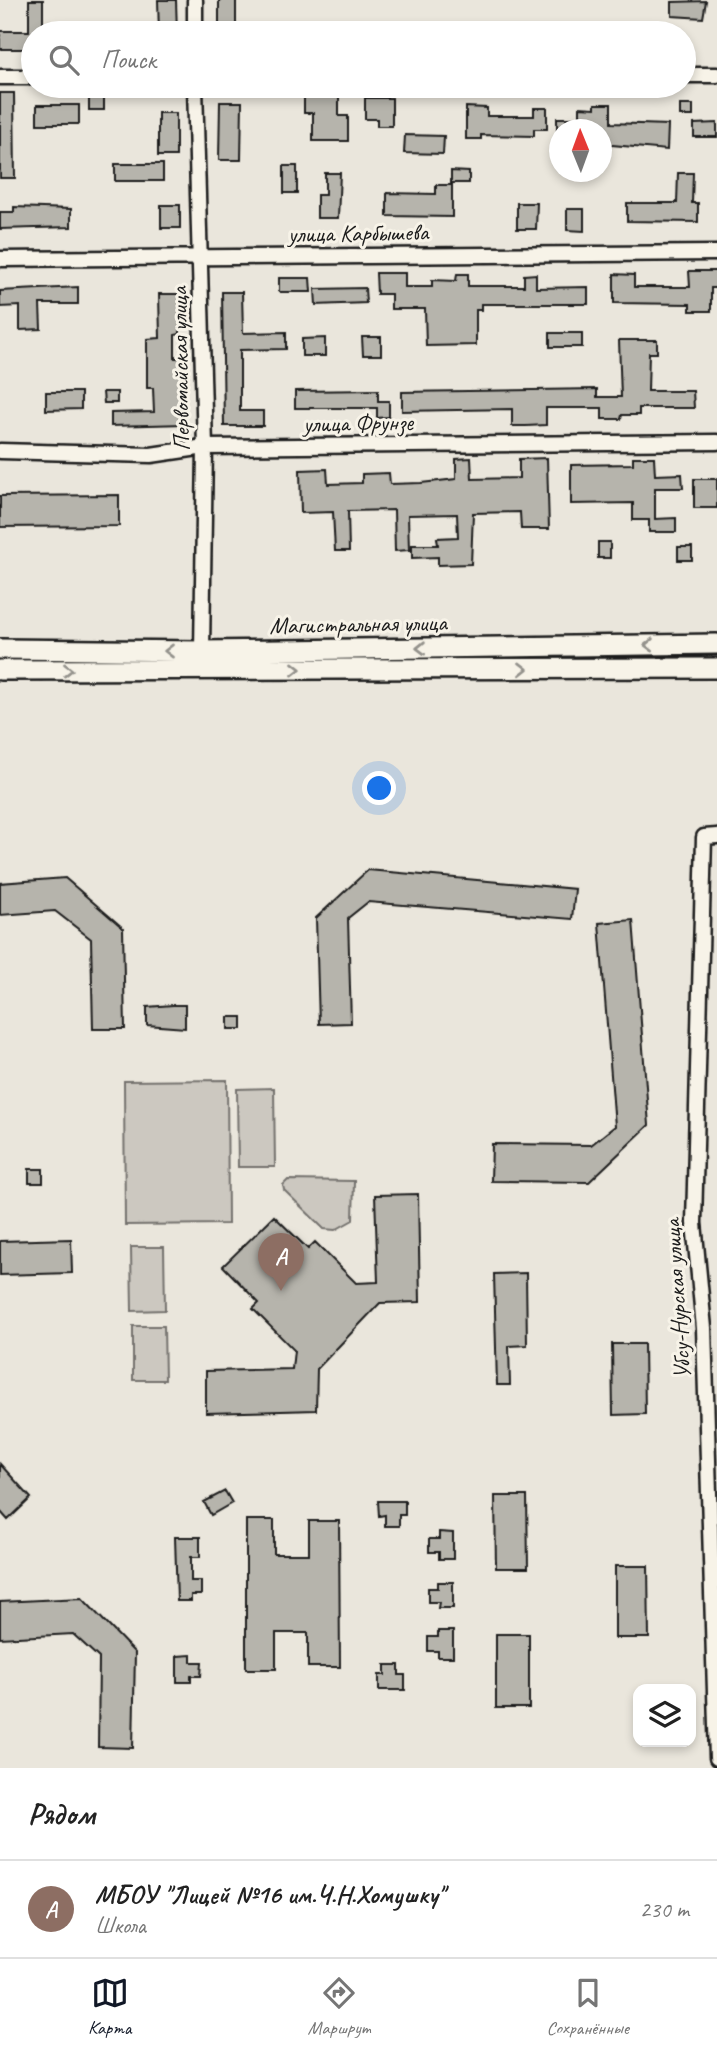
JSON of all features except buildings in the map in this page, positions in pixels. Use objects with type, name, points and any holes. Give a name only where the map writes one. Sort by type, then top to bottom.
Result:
[{"type":"main road","name":"Магистральная улица","points":[[0,649],[202,651],[717,644]]},
{"type":"main road","name":"Магистральная улица","points":[[0,670],[717,668]]},
{"type":"street","points":[[195,0],[195,21]]},
{"type":"street","points":[[696,75],[717,75]]},
{"type":"street","points":[[0,77],[21,77]]},
{"type":"street","name":"Первомайская улица","points":[[195,98],[205,447],[202,651]]},
{"type":"street","name":"улица Карбышева","points":[[0,259],[717,253]]},
{"type":"street","name":"улица Фрунзе","points":[[0,451],[151,455],[205,447],[717,442]]},
{"type":"street","name":"Убсу-Нурская улица","points":[[711,837],[694,1223],[704,1328],[717,1758]]},
{"type":"shaded area","points":[[227,1080],[228,1224],[125,1225],[124,1081]]},
{"type":"shaded area","points":[[274,1088],[275,1167],[238,1167],[237,1089]]},
{"type":"shaded area","points":[[288,1180],[354,1181],[353,1220],[335,1230],[324,1229],[284,1190],[283,1185]]},
{"type":"shaded area","points":[[131,1247],[164,1247],[165,1310],[132,1311]]},
{"type":"shaded area","points":[[133,1326],[164,1326],[165,1380],[133,1380]]},
{"type":"place","name":"МБОУ \"Лицей №16 им.Ч.Н.Хомушку\"","points":[[281,1291]]}]
